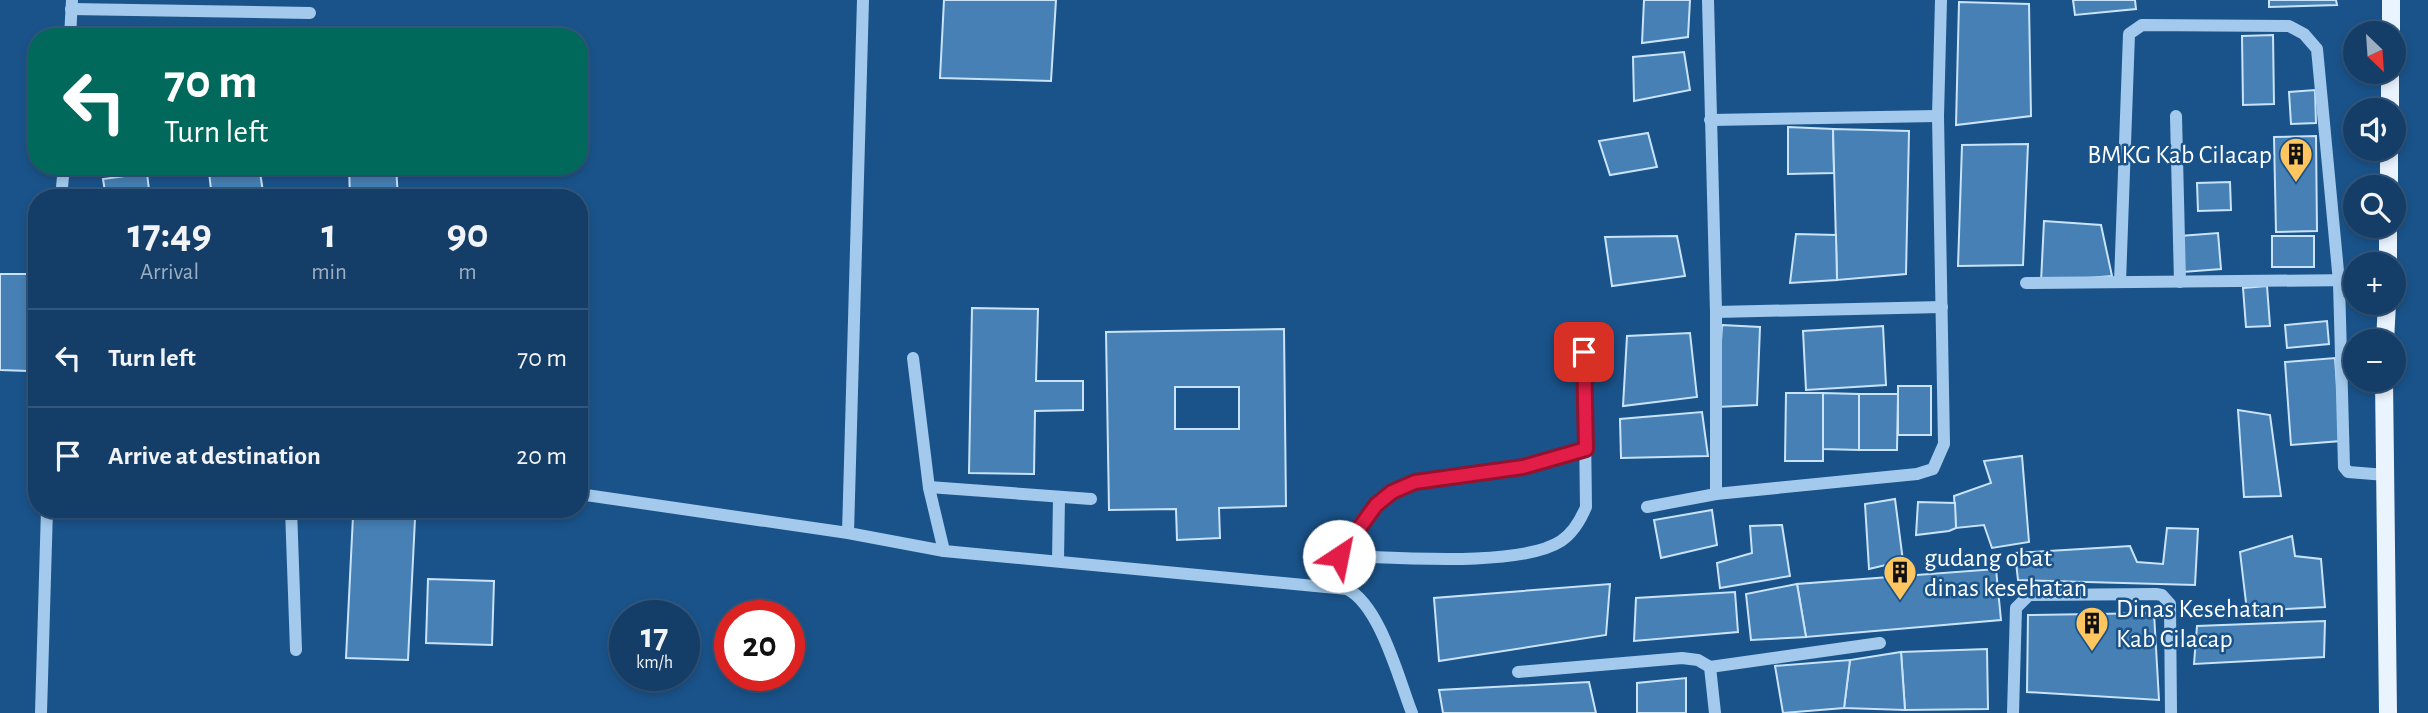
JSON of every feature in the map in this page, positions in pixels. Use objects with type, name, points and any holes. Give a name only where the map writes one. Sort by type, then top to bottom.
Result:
[{"type":"main road","points":[[2391,0],[2391,21]]},
{"type":"main road","points":[[2384,392],[2388,713]]},
{"type":"street","points":[[848,533],[863,0]]},
{"type":"street","points":[[1708,0],[1716,312],[1716,494]]},
{"type":"street","points":[[1647,508],[1716,494],[1933,469],[1941,457],[1944,444],[1938,116],[1941,0]]},
{"type":"street","points":[[70,28],[71,4],[310,13]]},
{"type":"street","points":[[2120,282],[2126,41],[2129,34],[2142,25],[2289,26],[2312,41],[2317,49],[2339,282],[2344,467],[2348,472],[2386,475]]},
{"type":"street","points":[[1710,120],[1938,116]]},
{"type":"street","points":[[2176,116],[2180,282]]},
{"type":"street","points":[[2026,283],[2343,282]]},
{"type":"street","points":[[1716,312],[1942,307]]},
{"type":"street","points":[[1339,556],[1454,557],[1531,553],[1563,540],[1581,519],[1586,506],[1584,352]]},
{"type":"street","points":[[914,358],[929,487],[944,551]]},
{"type":"street","points":[[1325,587],[1339,556],[1376,505],[1392,492],[1415,482],[1523,467],[1586,449]]},
{"type":"street","points":[[929,487],[1091,499]]},
{"type":"street","points":[[588,495],[848,533],[944,551],[1348,589],[1357,594],[1365,604],[1383,637],[1412,713]]},
{"type":"street","points":[[1058,561],[1059,497]]},
{"type":"street","points":[[41,713],[47,518]]},
{"type":"street","points":[[291,518],[296,650]]},
{"type":"street","points":[[2013,713],[2016,608],[2021,600],[2029,595],[2162,594],[2169,604],[2171,713]]},
{"type":"street","points":[[1518,672],[1682,658],[1698,660],[1710,667],[1881,643]]},
{"type":"street","points":[[1710,667],[1715,713]]},
{"type":"building","points":[[944,0],[1056,0],[1051,81],[940,78]]},
{"type":"building","points":[[1644,0],[1690,0],[1688,37],[1642,43]]},
{"type":"building","points":[[2073,0],[2135,0],[2136,9],[2075,15]]},
{"type":"building","points":[[2269,0],[2336,0],[2337,5],[2269,7]]},
{"type":"building","points":[[1959,2],[2029,4],[2031,116],[1956,125]]},
{"type":"building","points":[[2273,35],[2274,104],[2243,105],[2242,36]]},
{"type":"building","points":[[1684,52],[1690,90],[1634,101],[1633,57]]},
{"type":"building","points":[[2315,90],[2316,123],[2291,124],[2289,92]]},
{"type":"building","points":[[1788,127],[1833,129],[1834,173],[1788,174]]},
{"type":"building","points":[[1833,129],[1909,131],[1906,274],[1837,280]]},
{"type":"building","points":[[1648,133],[1657,167],[1610,175],[1599,141]]},
{"type":"building","name":"BMKG Kab Cilacap","points":[[2316,136],[2317,231],[2276,232],[2274,137]]},
{"type":"building","points":[[2028,144],[2023,265],[1958,266],[1962,145]]},
{"type":"building","points":[[147,175],[149,189],[105,189],[103,179]]},
{"type":"building","points":[[209,175],[260,175],[263,189],[211,189]]},
{"type":"building","points":[[349,175],[397,175],[397,189],[350,189]]},
{"type":"building","points":[[2230,182],[2231,210],[2198,211],[2197,183]]},
{"type":"building","points":[[2044,221],[2101,225],[2112,276],[2041,282]]},
{"type":"building","points":[[2218,233],[2221,269],[2183,272],[2180,236]]},
{"type":"building","points":[[1796,234],[1836,235],[1837,280],[1790,283]]},
{"type":"building","points":[[1677,236],[1685,276],[1612,286],[1605,237]]},
{"type":"building","points":[[2272,236],[2314,236],[2314,267],[2272,267]]},
{"type":"building","points":[[0,274],[28,274],[28,371],[0,370]]},
{"type":"building","points":[[2267,286],[2270,326],[2246,327],[2243,288]]},
{"type":"building","points":[[972,308],[1038,309],[1036,381],[1083,381],[1083,410],[1035,411],[1034,474],[969,473]]},
{"type":"building","points":[[2327,321],[2329,344],[2287,348],[2285,325]]},
{"type":"building","points":[[1722,325],[1760,327],[1757,405],[1717,407]]},
{"type":"building","points":[[1883,326],[1886,385],[1806,390],[1803,331]]},
{"type":"building","points":[[1284,329],[1286,506],[1219,508],[1220,538],[1177,540],[1176,509],[1109,510],[1106,332]],"holes":[[[1175,387],[1239,387],[1239,429],[1175,429]]]},
{"type":"building","points":[[1690,333],[1697,397],[1623,406],[1627,336]]},
{"type":"building","points":[[2335,358],[2341,441],[2291,445],[2285,362]]},
{"type":"building","points":[[1898,386],[1931,386],[1931,435],[1898,435]]},
{"type":"building","points":[[1786,393],[1823,393],[1823,461],[1785,461]]},
{"type":"building","points":[[1823,393],[1859,394],[1859,450],[1823,449]]},
{"type":"building","points":[[1859,394],[1898,394],[1897,450],[1859,450]]},
{"type":"building","points":[[2238,410],[2270,415],[2281,496],[2244,497]]},
{"type":"building","points":[[1702,412],[1708,456],[1621,458],[1620,419]]},
{"type":"building","points":[[2022,456],[2029,542],[1992,548],[1984,525],[1956,528],[1954,496],[1991,483],[1984,461]]},
{"type":"building","points":[[1895,499],[1903,561],[1869,569],[1865,504]]},
{"type":"building","points":[[1918,502],[1955,503],[1956,528],[1916,535]]},
{"type":"building","points":[[1712,510],[1717,545],[1661,558],[1654,520]]},
{"type":"building","points":[[353,518],[415,519],[408,660],[346,658]]},
{"type":"building","points":[[1782,525],[1790,576],[1720,588],[1717,563],[1752,553],[1750,526]]},
{"type":"building","points":[[2167,528],[2198,529],[2195,585],[2018,580],[2015,553],[2130,546],[2137,562],[2163,564]]},
{"type":"building","points":[[2292,536],[2295,556],[2321,559],[2325,607],[2247,611],[2240,552]]},
{"type":"building","name":"gudang obat dinas kesehatan","points":[[1996,569],[2001,620],[1806,637],[1797,584]]},
{"type":"building","points":[[428,579],[494,581],[492,645],[426,643]]},
{"type":"building","points":[[1610,584],[1606,635],[1439,661],[1434,598]]},
{"type":"building","points":[[1797,584],[1806,637],[1751,640],[1746,594]]},
{"type":"building","points":[[1735,592],[1738,632],[1634,641],[1636,598]]},
{"type":"building","name":"Dinas Kesehatan Kab Cilacap","points":[[2154,613],[2159,700],[2027,692],[2028,615]]},
{"type":"building","name":"Dinas Kesehatan Kab Cilacap","points":[[2325,621],[2324,657],[2194,664],[2197,626]]},
{"type":"building","points":[[1987,649],[1988,709],[1905,710],[1901,652]]},
{"type":"building","points":[[1901,652],[1905,710],[1844,708],[1850,660]]},
{"type":"building","points":[[1850,660],[1844,708],[1783,713],[1775,666]]},
{"type":"building","points":[[1686,678],[1686,713],[1637,713],[1637,683]]},
{"type":"building","points":[[1589,682],[1596,713],[1443,713],[1439,690]]},
{"type":"place","name":"BMKG Kab Cilacap","points":[[2296,184]]},
{"type":"place","name":"gudang obat dinas kesehatan","points":[[1900,602]]},
{"type":"place","name":"Dinas Kesehatan Kab Cilacap","points":[[2092,653]]},
{"type":"route","points":[[1339,556],[1376,505],[1392,492],[1415,482],[1523,467],[1586,449],[1584,352]]}]
